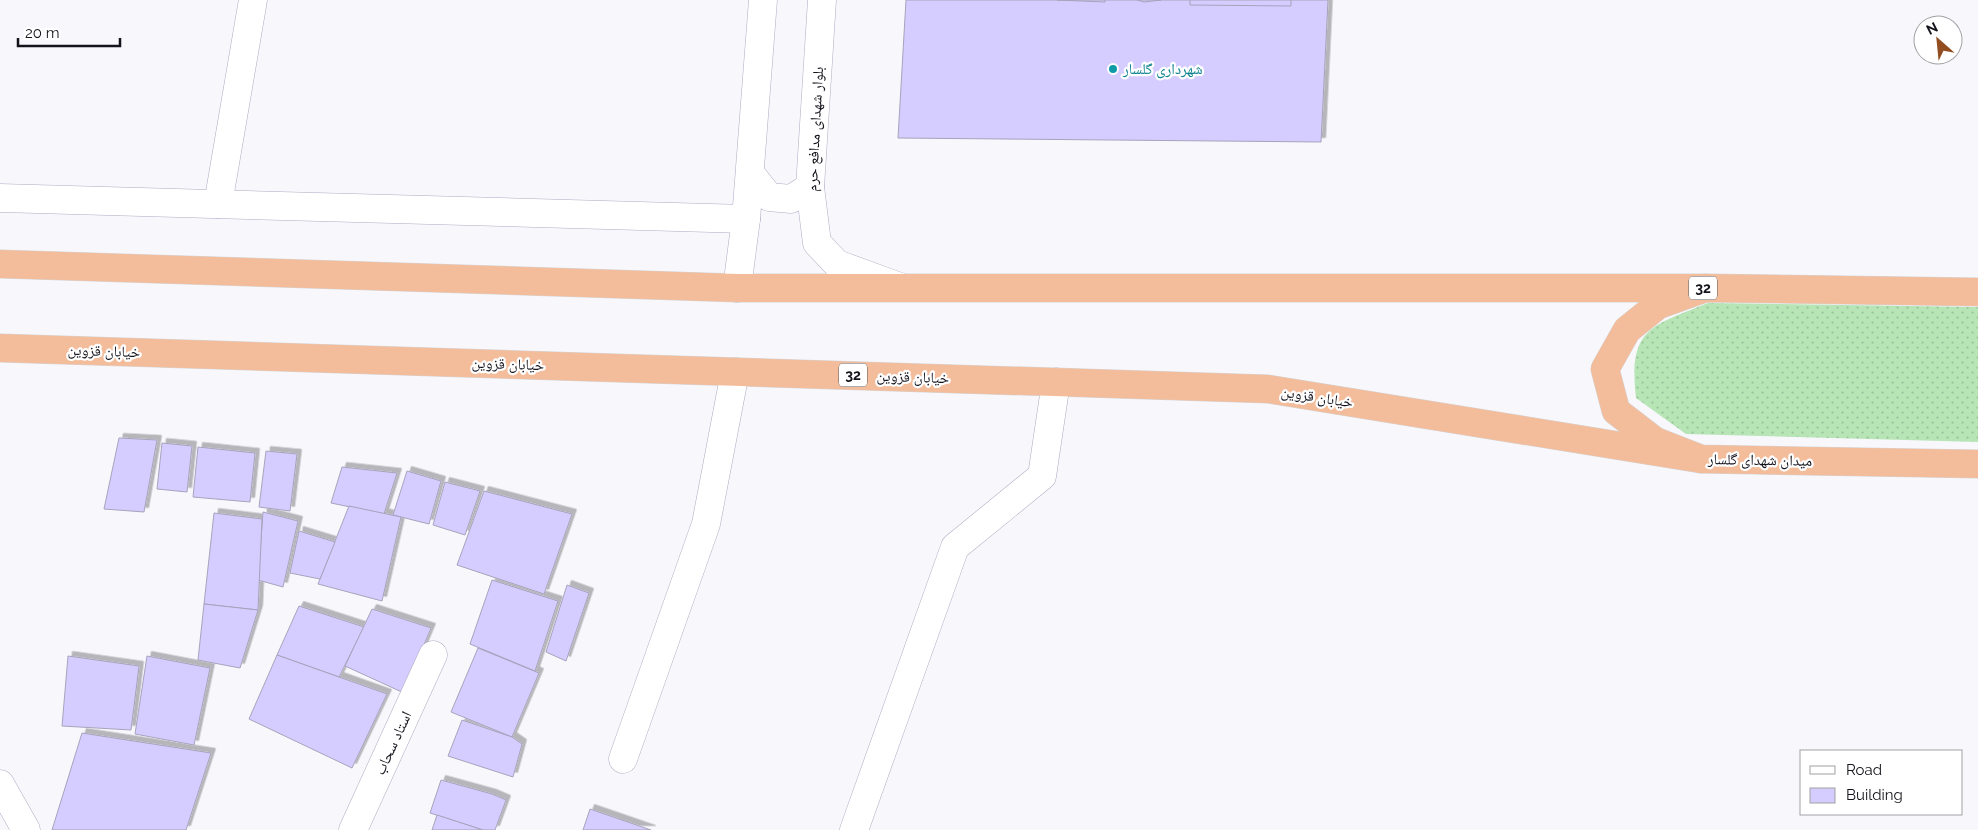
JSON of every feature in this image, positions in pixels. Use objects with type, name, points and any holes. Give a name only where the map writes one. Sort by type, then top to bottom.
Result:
[{"type":"highway","name":"32","points":[[0,264],[737,288],[909,290],[1705,288]]},
{"type":"highway","name":"میدان شهدای گلسار","points":[[1978,292],[1705,288],[1658,305],[1627,330],[1606,369],[1616,411],[1655,441],[1701,459],[1978,464]]},
{"type":"highway","name":"خیابان قزوین","points":[[0,348],[1268,389],[1701,459]]},
{"type":"street","points":[[218,204],[253,0]]},
{"type":"street","points":[[737,288],[750,173],[762,0]]},
{"type":"street","name":"بلوار شهدای مدافع حرم","points":[[822,0],[810,187],[817,243],[837,264],[909,290]]},
{"type":"street","points":[[750,173],[769,197],[791,199],[810,187]]},
{"type":"street","points":[[0,198],[746,219]]},
{"type":"street","points":[[622,759],[706,524],[735,372]]},
{"type":"street","points":[[854,830],[955,547],[1042,476],[1056,382]]},
{"type":"street","name":"استاد سحاب","points":[[353,830],[433,655]]},
{"type":"street","points":[[0,784],[26,830]]},
{"type":"green space","points":[[1708,303],[1978,307],[1978,442],[1686,434],[1636,398],[1634,375],[1636,357],[1640,343],[1658,325]]},
{"type":"building","name":"شهرداری گلسار","points":[[906,0],[1328,0],[1321,142],[898,138]]},
{"type":"building","points":[[1057,0],[1105,0],[1105,2]]},
{"type":"building","points":[[1137,0],[1161,0],[1144,2]]},
{"type":"building","points":[[1190,0],[1291,0],[1291,6],[1190,5]]},
{"type":"building","points":[[119,438],[157,440],[144,512],[104,509]]},
{"type":"building","points":[[162,443],[192,446],[187,492],[157,489]]},
{"type":"building","points":[[198,447],[255,453],[250,502],[193,497]]},
{"type":"building","points":[[266,451],[297,454],[290,511],[259,507]]},
{"type":"building","points":[[342,467],[397,473],[384,514],[331,503]]},
{"type":"building","points":[[407,471],[441,481],[429,524],[393,515]]},
{"type":"building","points":[[445,482],[480,491],[465,535],[433,525]]},
{"type":"building","points":[[484,491],[572,514],[544,594],[457,565]]},
{"type":"building","points":[[349,506],[401,517],[382,601],[318,584]]},
{"type":"building","points":[[263,512],[298,521],[283,587],[258,580]]},
{"type":"building","points":[[214,513],[262,519],[258,610],[204,604]]},
{"type":"building","points":[[299,531],[335,542],[320,579],[290,573]]},
{"type":"building","points":[[492,580],[558,601],[535,671],[470,644]]},
{"type":"building","points":[[567,585],[589,593],[566,661],[546,652]]},
{"type":"building","points":[[204,604],[258,610],[240,668],[198,660]]},
{"type":"building","points":[[299,606],[364,627],[339,677],[277,655]]},
{"type":"building","points":[[372,609],[431,628],[404,693],[345,666]]},
{"type":"building","points":[[478,648],[539,673],[512,737],[451,712]]},
{"type":"building","points":[[277,655],[387,694],[352,768],[249,719]]},
{"type":"building","points":[[68,656],[139,666],[131,730],[62,726]]},
{"type":"building","points":[[147,656],[210,668],[194,745],[135,734]]},
{"type":"building","points":[[462,720],[512,737],[522,744],[513,777],[448,756]]},
{"type":"building","points":[[82,733],[211,753],[186,830],[52,830]]},
{"type":"building","points":[[441,780],[492,794],[506,800],[495,830],[483,830],[430,813]]},
{"type":"building","points":[[590,809],[651,830],[583,830]]},
{"type":"building","points":[[437,815],[483,830],[432,830]]},
{"type":"place","name":"شهرداری گلسار","points":[[1113,69]]}]
